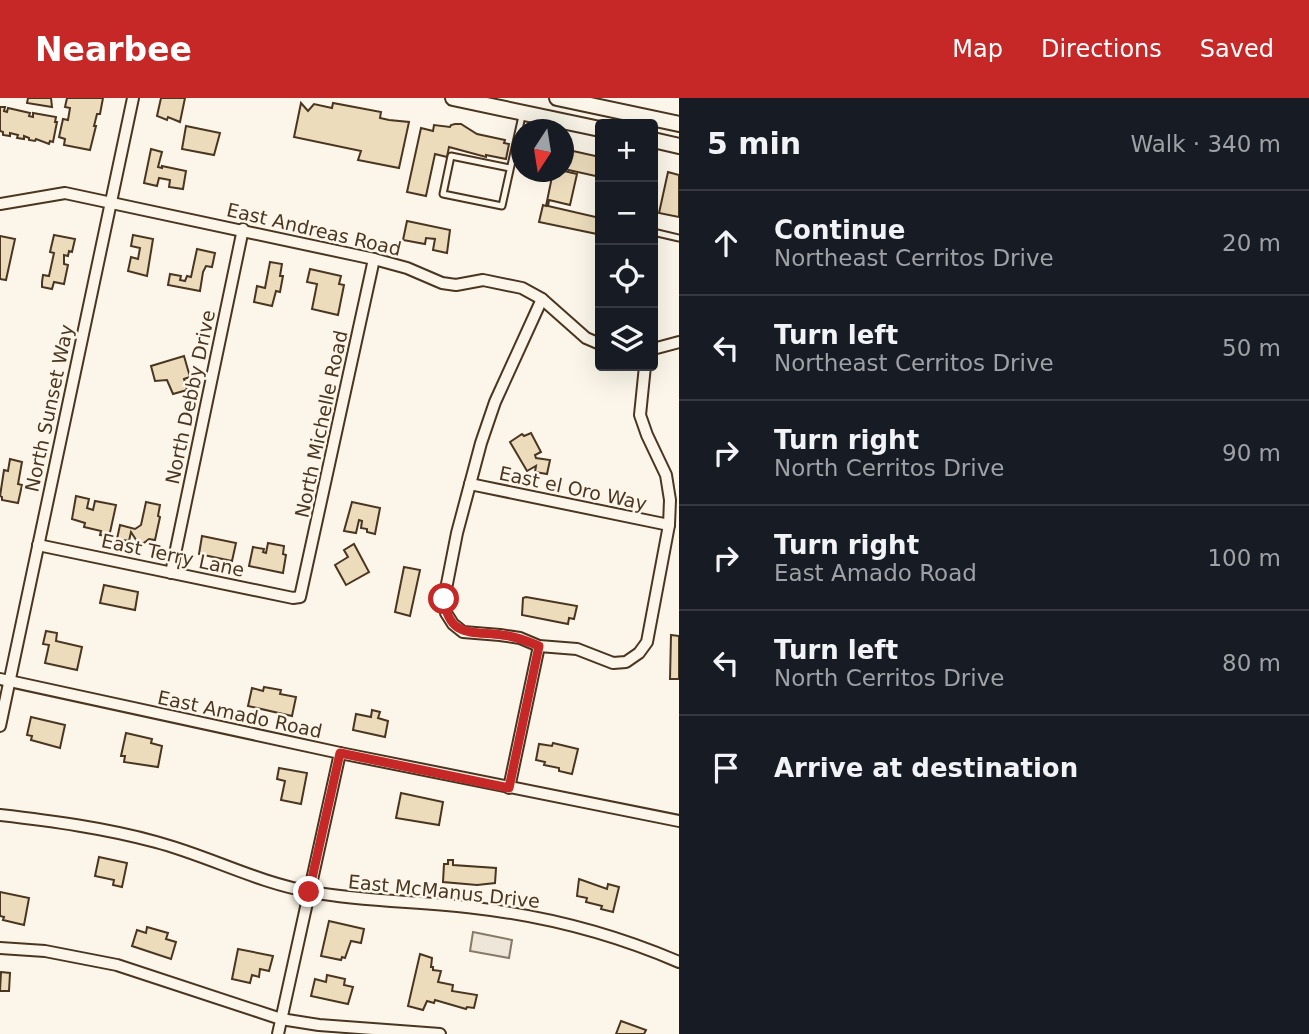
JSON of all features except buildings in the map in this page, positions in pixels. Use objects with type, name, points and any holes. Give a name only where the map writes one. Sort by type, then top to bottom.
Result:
[{"type":"main road","points":[[453,98],[480,101],[595,128]]},
{"type":"main road","points":[[557,98],[679,124]]},
{"type":"main road","points":[[658,141],[679,146]]},
{"type":"street","name":"North Sunset Way","points":[[0,726],[5,680],[38,545],[133,98]]},
{"type":"street","name":"East Andreas Road","points":[[0,204],[65,193],[374,259],[407,268],[442,283],[456,285],[483,280],[503,282],[542,299],[586,338],[595,342]]},
{"type":"street","name":"North Debby Drive","points":[[171,573],[243,229]]},
{"type":"street","name":"North Michelle Road","points":[[300,597],[374,259]]},
{"type":"street","points":[[542,299],[495,402],[470,484],[444,599],[446,613],[453,624],[463,632],[520,638],[539,646],[578,649],[613,663],[626,662],[648,642],[669,526],[670,500],[666,475],[640,415],[644,371]]},
{"type":"street","points":[[658,348],[679,342]]},
{"type":"street","name":"East el Oro Way","points":[[470,484],[669,526]]},
{"type":"street","name":"East Terry Lane","points":[[38,545],[293,598],[300,597]]},
{"type":"street","points":[[509,788],[539,646]]},
{"type":"street","name":"East Amado Road","points":[[5,680],[340,753],[679,821]]},
{"type":"street","points":[[278,1034],[340,753]]},
{"type":"street","name":"East McManus Drive","points":[[0,815],[63,823],[156,842],[263,880],[309,892],[365,901],[477,908],[553,920],[609,936],[679,962]]},
{"type":"street","points":[[0,947],[45,951],[117,965],[281,1019],[319,1025],[440,1034]]},
{"type":"lane","points":[[510,168],[451,156],[443,194],[502,206],[523,113]]},
{"type":"lane","points":[[658,233],[679,238]]},
{"type":"shaded area","points":[[473,932],[512,940],[509,958],[470,951]]},
{"type":"route","points":[[309,892],[340,753],[509,788],[539,646],[520,638],[463,632],[453,624],[446,613],[444,599]]}]
